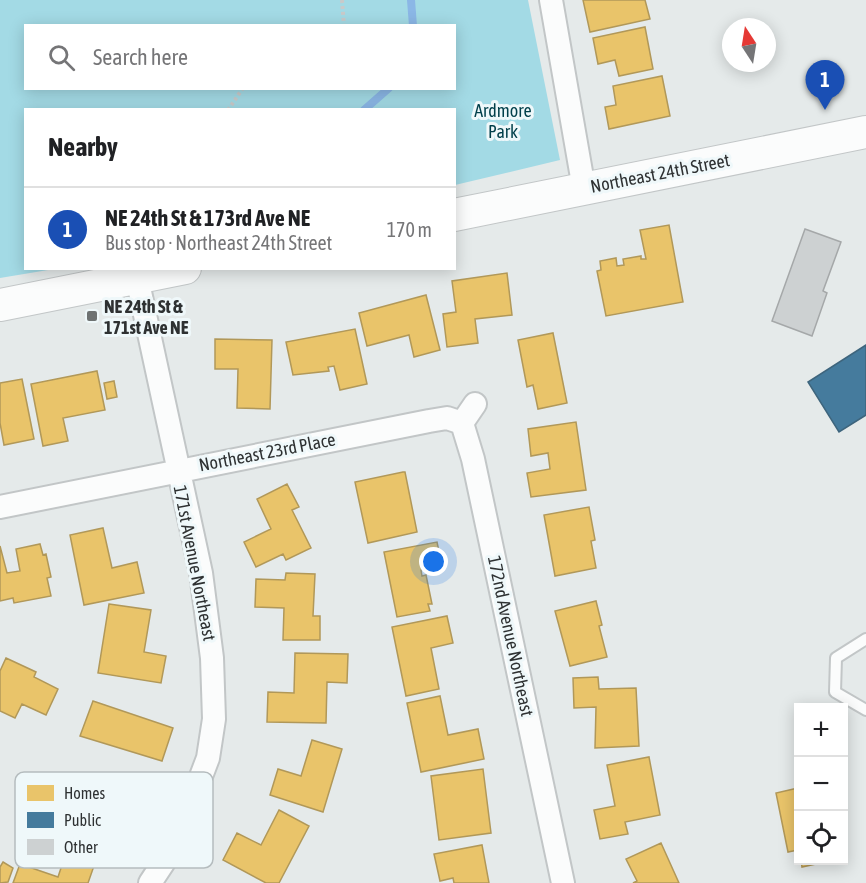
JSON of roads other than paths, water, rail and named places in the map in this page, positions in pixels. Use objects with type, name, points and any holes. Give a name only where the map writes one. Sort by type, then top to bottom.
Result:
[{"type":"main road","name":"Northeast 24th Street","points":[[456,215],[866,132]]},
{"type":"main road","points":[[0,305],[175,270]]},
{"type":"street","points":[[551,0],[584,189]]},
{"type":"street","name":"171st Avenue Northeast","points":[[136,278],[201,573],[212,658],[214,719],[208,758],[203,772]]},
{"type":"street","points":[[462,423],[475,404]]},
{"type":"street","name":"Northeast 23rd Place","points":[[0,507],[429,421],[447,418],[462,423]]},
{"type":"street","name":"172nd Avenue Northeast","points":[[462,423],[473,459],[563,883]]},
{"type":"street","name":"171st Avenue Northeast","points":[[150,883],[160,868]]},
{"type":"lane","points":[[866,639],[836,658],[835,692],[866,710]]},
{"type":"waterway","points":[[411,0],[413,24]]},
{"type":"waterway","points":[[366,108],[387,90]]},
{"type":"place","name":"NE 24th St & 173rd Ave NE","points":[[825,110]]},
{"type":"place","name":"NE 24th St & 171st Ave NE","points":[[92,316]]},
{"type":"park label","name":"Ardmore Park","points":[[503,120]]}]
